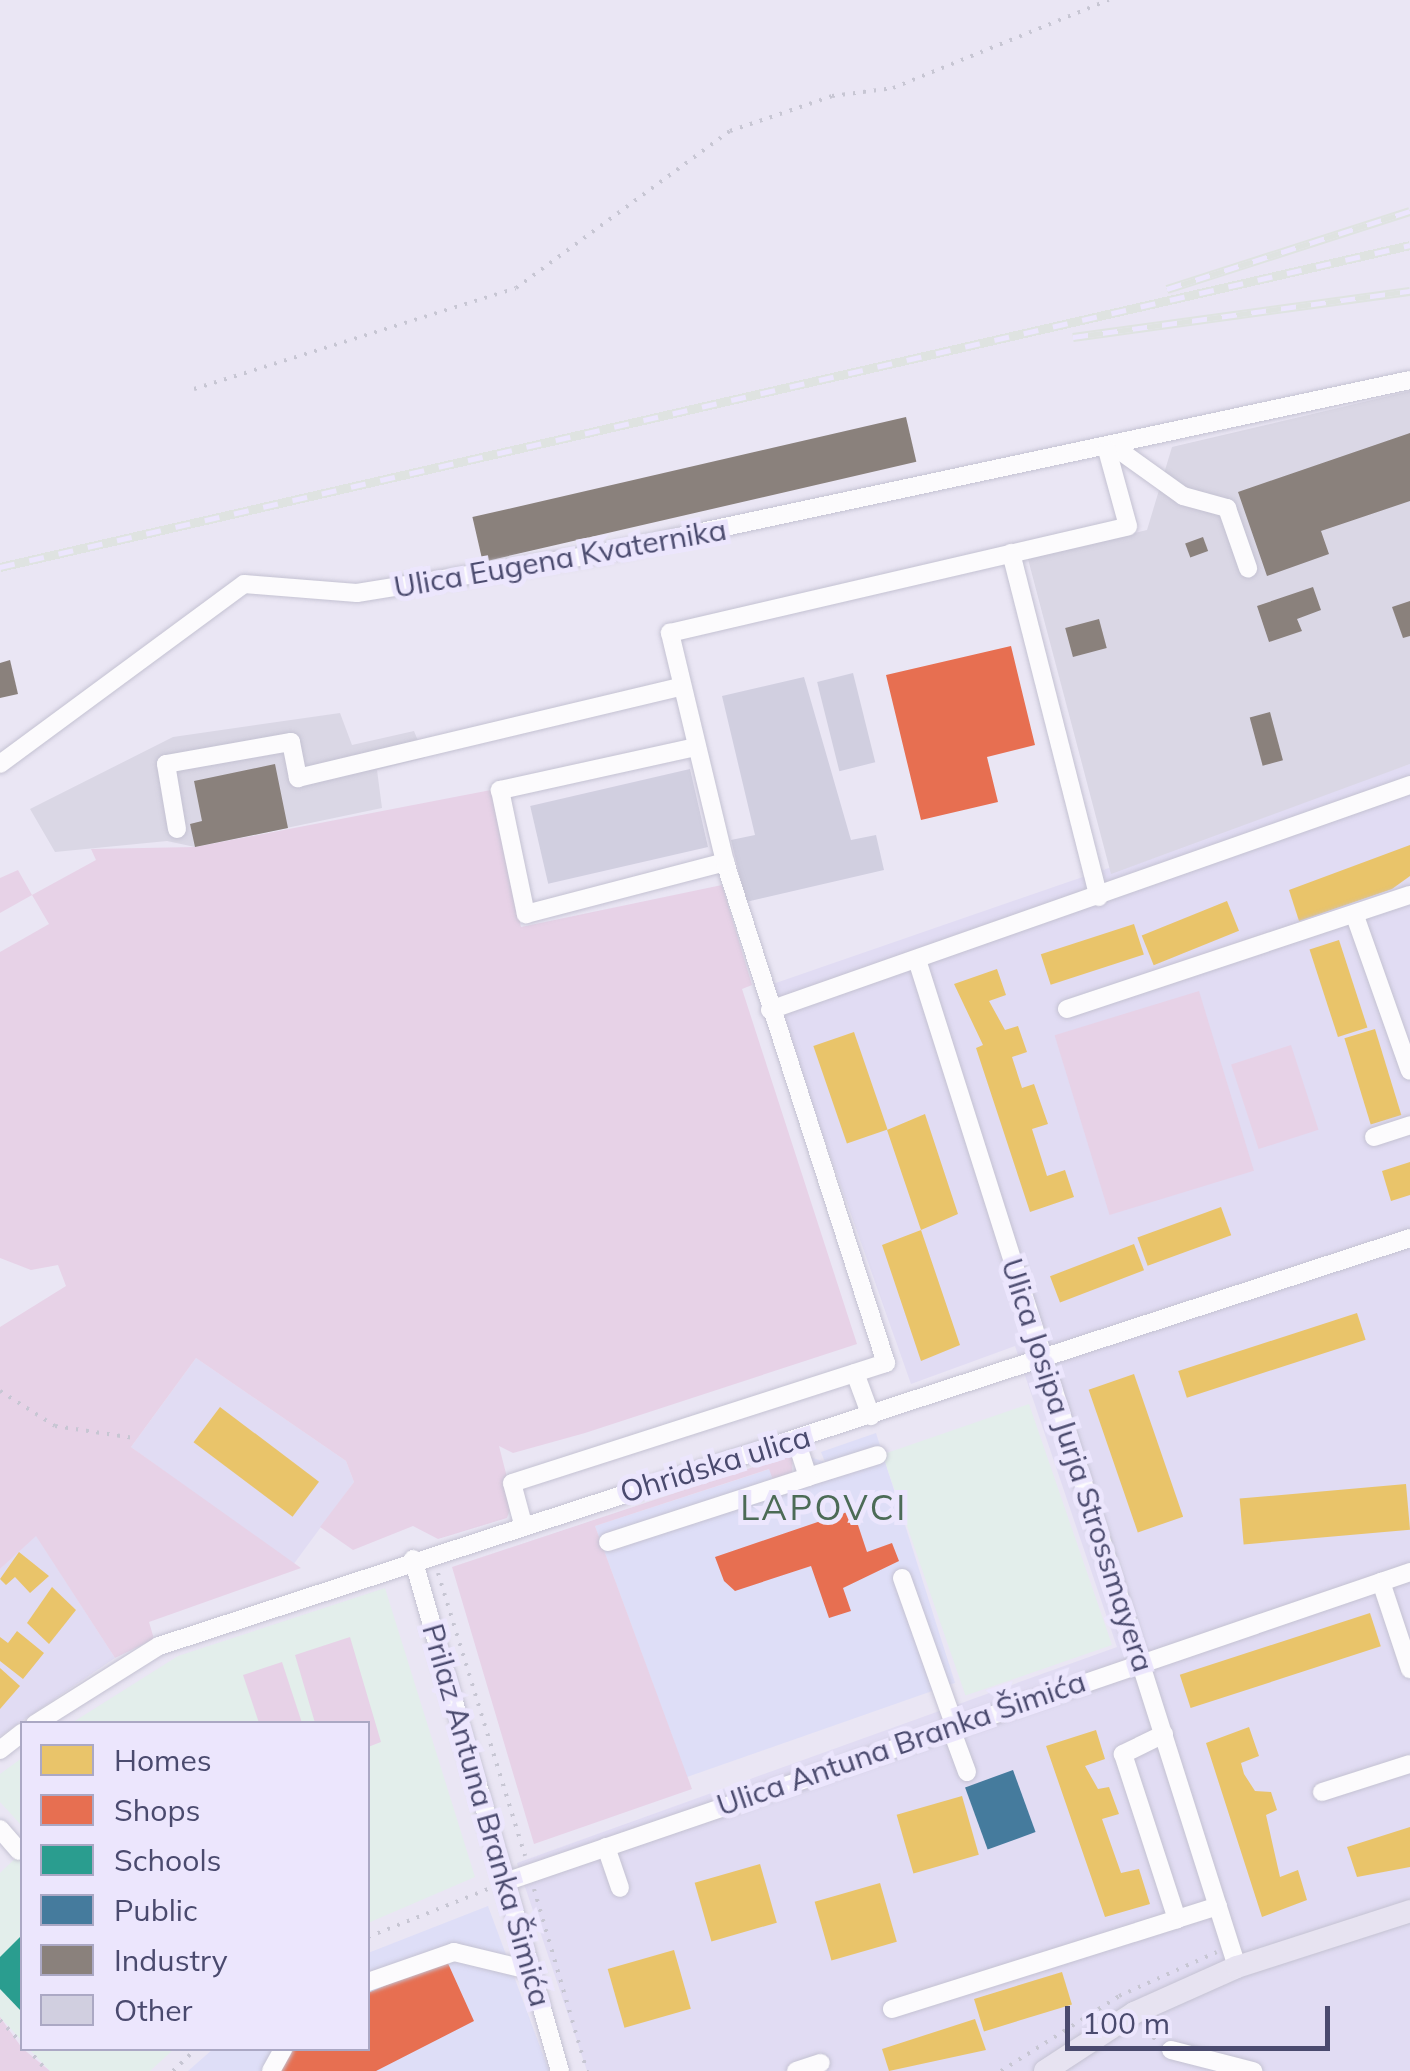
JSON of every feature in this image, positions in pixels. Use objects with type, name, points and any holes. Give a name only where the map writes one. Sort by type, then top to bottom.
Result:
[{"type":"main road","points":[[1044,2071],[1134,2013],[1237,1967],[1410,1911]]},
{"type":"street","name":"Ulica Eugena Kvaternika","points":[[0,764],[244,584],[358,593],[1174,437],[1410,380]]},
{"type":"street","points":[[523,1524],[512,1483],[886,1364],[724,862],[670,633],[1128,526],[1112,449]]},
{"type":"street","points":[[1112,449],[1183,496],[1227,508],[1248,568]]},
{"type":"street","points":[[1011,554],[1099,897]]},
{"type":"street","points":[[178,829],[166,764],[292,742],[298,778],[682,687]]},
{"type":"street","points":[[696,747],[500,790],[526,914],[724,862]]},
{"type":"street","points":[[770,1010],[918,963],[1410,784]]},
{"type":"street","points":[[1068,1009],[1410,895]]},
{"type":"street","points":[[1355,916],[1410,1071]]},
{"type":"street","name":"Ulica Josipa Jurja Strossmayera","points":[[918,963],[1237,1967]]},
{"type":"street","points":[[1374,1137],[1410,1125]]},
{"type":"street","name":"Ohridska ulica","points":[[40,1721],[159,1646],[413,1559],[1046,1362],[1410,1238]]},
{"type":"street","points":[[854,1374],[871,1416]]},
{"type":"street","points":[[796,1439],[808,1477]]},
{"type":"street","points":[[608,1542],[878,1455]]},
{"type":"street","name":"Prilaz Antuna Branka Šimića","points":[[413,1559],[560,2071]]},
{"type":"street","name":"Ulica Antuna Branka Šimića","points":[[508,1881],[1140,1659],[1410,1572]]},
{"type":"street","points":[[902,1578],[967,1772]]},
{"type":"street","points":[[1381,1582],[1410,1669]]},
{"type":"street","points":[[1164,1734],[1123,1754],[1177,1919]]},
{"type":"street","points":[[0,1750],[20,1735]]},
{"type":"street","points":[[1322,1792],[1410,1764]]},
{"type":"street","points":[[0,1830],[19,1851]]},
{"type":"street","points":[[606,1847],[620,1888]]},
{"type":"street","points":[[892,2009],[1218,1906]]},
{"type":"street","points":[[370,1981],[454,1952],[533,1971]]},
{"type":"street","points":[[1171,2050],[1253,2071]]},
{"type":"street","points":[[796,2071],[821,2062]]},
{"type":"path","points":[[194,389],[516,288],[730,131],[832,96],[893,88],[1109,0]]},
{"type":"path","points":[[0,1391],[55,1426],[134,1438]]},
{"type":"path","points":[[437,1570],[587,2071]]},
{"type":"path","points":[[370,1936],[508,1881]]},
{"type":"path","points":[[0,2020],[20,2042]]},
{"type":"path","points":[[29,2051],[47,2071]]},
{"type":"path","points":[[173,2071],[194,2051]]},
{"type":"shaded area","points":[[1410,391],[1410,764],[1111,874],[1028,559],[1147,530],[1172,447]]},
{"type":"shaded area","points":[[340,713],[352,745],[414,731],[425,758],[377,770],[382,808],[195,847],[167,841],[55,852],[30,809],[173,737]]},
{"type":"shaded area","points":[[1410,764],[1410,2071],[587,2071],[517,1863],[1117,1647],[1015,1346],[911,1384],[770,985]]},
{"type":"shaded area","points":[[491,790],[521,927],[722,885],[752,985],[742,989],[857,1344],[585,1433],[513,1453],[499,1446],[513,1501],[507,1518],[438,1539],[413,1526],[353,1550],[320,1527],[354,1482],[346,1461],[196,1358],[131,1447],[301,1568],[149,1622],[154,1639],[115,1658],[36,1536],[0,1569],[0,1327],[66,1286],[58,1265],[31,1270],[0,1258],[0,952],[49,924],[32,895],[96,860],[91,849],[195,847]]},
{"type":"shaded area","points":[[18,870],[32,895],[0,913],[0,878]]},
{"type":"shaded area","points":[[1199,991],[1254,1171],[1110,1215],[1055,1035]]},
{"type":"shaded area","points":[[1291,1045],[1319,1130],[1259,1149],[1231,1064]]},
{"type":"shaded area","points":[[196,1358],[346,1461],[354,1482],[293,1565],[131,1447]]},
{"type":"shaded area","points":[[1029,1404],[1112,1645],[965,1696],[882,1454]]},
{"type":"shaded area","points":[[876,1433],[955,1683],[687,1777],[595,1526],[770,1469],[792,1474],[807,1456],[825,1462],[821,1452]]},
{"type":"shaded area","points":[[793,1454],[792,1474],[773,1480],[769,1469],[595,1526],[692,1789],[534,1844],[452,1567]]},
{"type":"shaded area","points":[[36,1535],[115,1658],[0,1736],[0,1569]]},
{"type":"shaded area","points":[[385,1588],[475,1877],[370,1922],[370,1721],[75,1721],[178,1656]]},
{"type":"shaded area","points":[[350,1637],[381,1742],[370,1746],[370,1721],[314,1721],[295,1655]]},
{"type":"shaded area","points":[[282,1662],[301,1721],[258,1721],[243,1675]]},
{"type":"shaded area","points":[[20,1759],[20,1824],[0,1802],[0,1774]]},
{"type":"shaded area","points":[[20,1854],[20,2039],[0,2017],[0,1873]]},
{"type":"shaded area","points":[[488,1906],[549,2071],[188,2071],[211,2051],[370,2051],[370,1952]]},
{"type":"shaded area","points":[[0,2017],[20,2051],[26,2051],[50,2071],[0,2071]]},
{"type":"shaded area","points":[[31,2051],[172,2051],[150,2071],[50,2071]]},
{"type":"building: Homes","points":[[1410,845],[1410,876],[1392,889],[1299,921],[1289,890]]},
{"type":"building: Homes","points":[[1227,901],[1239,931],[1154,965],[1142,935]]},
{"type":"building: Homes","points":[[1134,924],[1144,954],[1051,985],[1041,954]]},
{"type":"building: Homes","points":[[1339,940],[1367,1027],[1338,1037],[1310,950]]},
{"type":"building: Homes","points":[[997,969],[1006,995],[989,1001],[1005,1030],[1018,1026],[1027,1052],[1012,1057],[1022,1088],[1034,1084],[1048,1124],[1032,1129],[1047,1176],[1065,1170],[1074,1197],[1030,1212],[976,1048],[983,1045],[954,984]]},
{"type":"building: Homes","points":[[1375,1029],[1401,1115],[1371,1124],[1344,1038]]},
{"type":"building: Homes","points":[[854,1032],[888,1129],[847,1143],[813,1046]]},
{"type":"building: Homes","points":[[925,1114],[958,1214],[921,1230],[887,1130]]},
{"type":"building: Homes","points":[[1410,1162],[1410,1195],[1391,1201],[1382,1171]]},
{"type":"building: Homes","points":[[1221,1207],[1231,1235],[1148,1266],[1137,1237]]},
{"type":"building: Homes","points":[[921,1230],[960,1345],[921,1361],[882,1245]]},
{"type":"building: Homes","points":[[1134,1244],[1144,1270],[1060,1302],[1050,1276]]},
{"type":"building: Homes","points":[[1357,1313],[1366,1340],[1187,1398],[1178,1371]]},
{"type":"building: Homes","points":[[1134,1374],[1183,1517],[1138,1532],[1089,1390]]},
{"type":"building: Homes","points":[[220,1407],[319,1482],[293,1517],[194,1442]]},
{"type":"building: Homes","points":[[1406,1484],[1410,1530],[1244,1544],[1240,1499]]},
{"type":"building: Homes","points":[[19,1552],[49,1576],[30,1593],[15,1577],[6,1585],[0,1579]]},
{"type":"building: Homes","points":[[52,1587],[76,1610],[49,1644],[27,1623]]},
{"type":"building: Homes","points":[[1370,1613],[1381,1646],[1191,1708],[1180,1675]]},
{"type":"building: Homes","points":[[17,1631],[44,1653],[23,1679],[0,1661],[0,1637],[8,1643]]},
{"type":"building: Homes","points":[[0,1668],[20,1686],[0,1709]]},
{"type":"building: Homes","points":[[1249,1727],[1259,1756],[1241,1763],[1244,1774],[1255,1791],[1271,1792],[1277,1810],[1266,1815],[1280,1877],[1298,1870],[1307,1900],[1262,1917],[1206,1743]]},
{"type":"building: Homes","points":[[1096,1730],[1105,1759],[1085,1766],[1098,1789],[1109,1787],[1119,1814],[1102,1819],[1121,1873],[1139,1869],[1150,1904],[1105,1917],[1046,1746]]},
{"type":"building: Homes","points":[[962,1796],[979,1855],[913,1873],[897,1815]]},
{"type":"building: Homes","points":[[1410,1827],[1410,1867],[1357,1877],[1347,1847]]},
{"type":"building: Homes","points":[[760,1864],[777,1923],[711,1941],[695,1883]]},
{"type":"building: Homes","points":[[880,1883],[897,1942],[831,1960],[815,1902]]},
{"type":"building: Homes","points":[[674,1950],[691,2009],[624,2028],[608,1969]]},
{"type":"building: Homes","points":[[1062,1972],[1072,2005],[984,2031],[974,1999]]},
{"type":"building: Homes","points":[[975,2019],[986,2050],[889,2071],[882,2049]]},
{"type":"building: Shops","points":[[1011,646],[1035,745],[987,757],[998,802],[921,820],[886,675]]},
{"type":"building: Shops","points":[[853,1510],[867,1552],[892,1543],[899,1561],[843,1588],[851,1611],[829,1618],[811,1566],[735,1591],[724,1581],[715,1557]]},
{"type":"building: Shops","points":[[446,1959],[474,2021],[376,2071],[279,2071],[289,2051],[370,2051],[370,1992]]},
{"type":"building: Schools","points":[[20,1937],[20,2010],[0,1989],[0,1957]]},
{"type":"building: Public","points":[[1013,1770],[1036,1832],[988,1849],[965,1787]]},
{"type":"building: Industry","points":[[906,417],[916,462],[483,562],[472,517]]},
{"type":"building: Industry","points":[[1410,433],[1410,501],[1321,531],[1329,554],[1267,576],[1238,492]]},
{"type":"building: Industry","points":[[1203,537],[1208,551],[1190,558],[1185,543]]},
{"type":"building: Industry","points":[[1313,587],[1321,610],[1297,619],[1302,631],[1269,642],[1257,606]]},
{"type":"building: Industry","points":[[1410,601],[1410,636],[1403,638],[1392,607]]},
{"type":"building: Industry","points":[[1099,619],[1107,648],[1073,657],[1065,628]]},
{"type":"building: Industry","points":[[10,660],[18,694],[0,698],[0,663]]},
{"type":"building: Industry","points":[[1270,712],[1283,760],[1263,766],[1250,717]]},
{"type":"building: Industry","points":[[275,764],[288,828],[195,847],[190,824],[202,821],[194,781]]},
{"type":"building: Other","points":[[853,673],[875,762],[839,771],[817,682]]},
{"type":"building: Other","points":[[804,677],[851,840],[876,835],[884,870],[746,902],[731,840],[755,835],[722,696]]},
{"type":"building: Other","points":[[690,769],[708,847],[548,884],[530,806]]},
{"type":"railway","points":[[1167,289],[1410,211]]},
{"type":"railway","points":[[0,567],[1410,245]]},
{"type":"railway","points":[[1073,337],[1410,291]]},
{"type":"district","name":"LAPOVCI","points":[[824,1507]]}]
